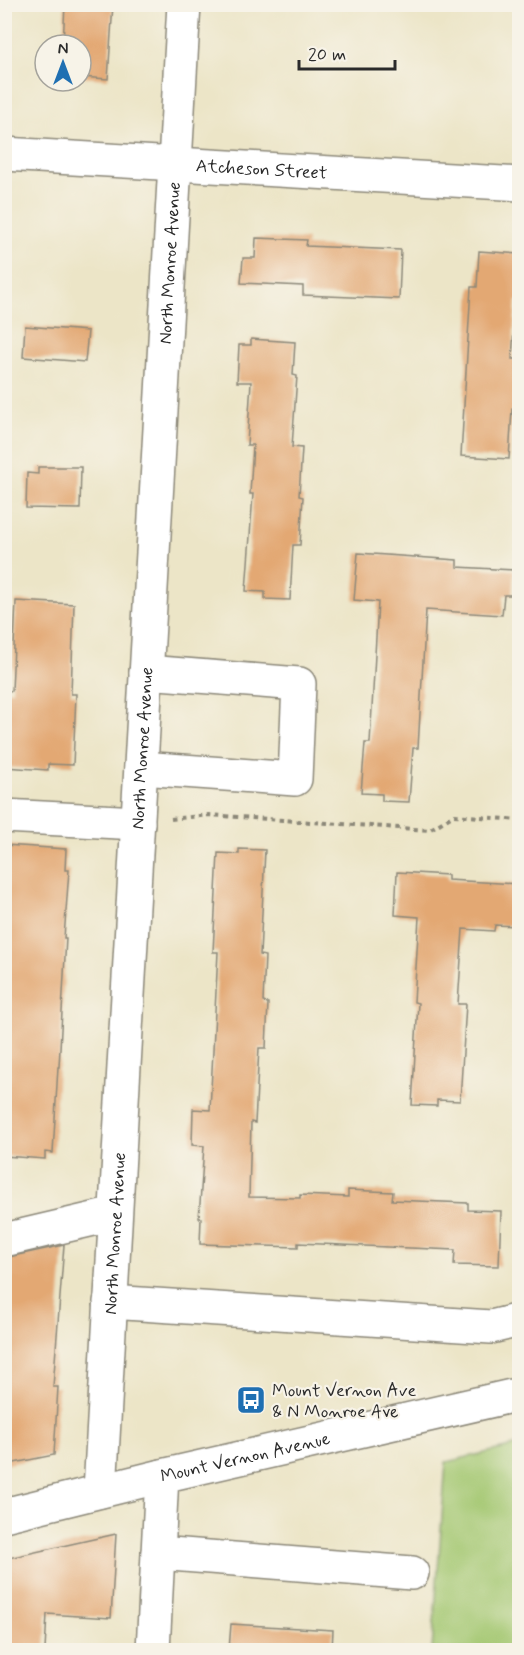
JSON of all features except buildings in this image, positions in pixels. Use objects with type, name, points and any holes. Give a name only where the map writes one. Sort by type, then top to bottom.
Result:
[{"type":"street","name":"North Monroe Avenue","points":[[100,1491],[184,4]]},
{"type":"street","name":"Atcheson Street","points":[[4,154],[519,184]]},
{"type":"street","points":[[141,768],[295,779],[299,684],[146,672]]},
{"type":"street","points":[[4,816],[138,823]]},
{"type":"street","points":[[4,1240],[115,1214]]},
{"type":"street","points":[[110,1302],[491,1327],[519,1320]]},
{"type":"street","name":"Mount Vernon Avenue","points":[[4,1515],[162,1476],[519,1394]]},
{"type":"street","points":[[153,1650],[162,1476]]},
{"type":"street","points":[[158,1553],[412,1573]]},
{"type":"path","points":[[138,823],[209,815],[429,830],[454,815],[519,820]]},
{"type":"green space","points":[[519,1445],[519,1650],[432,1650],[446,1462]]},
{"type":"place","name":"Mount Vernon Ave & N Monroe Ave","points":[[251,1400]]}]
